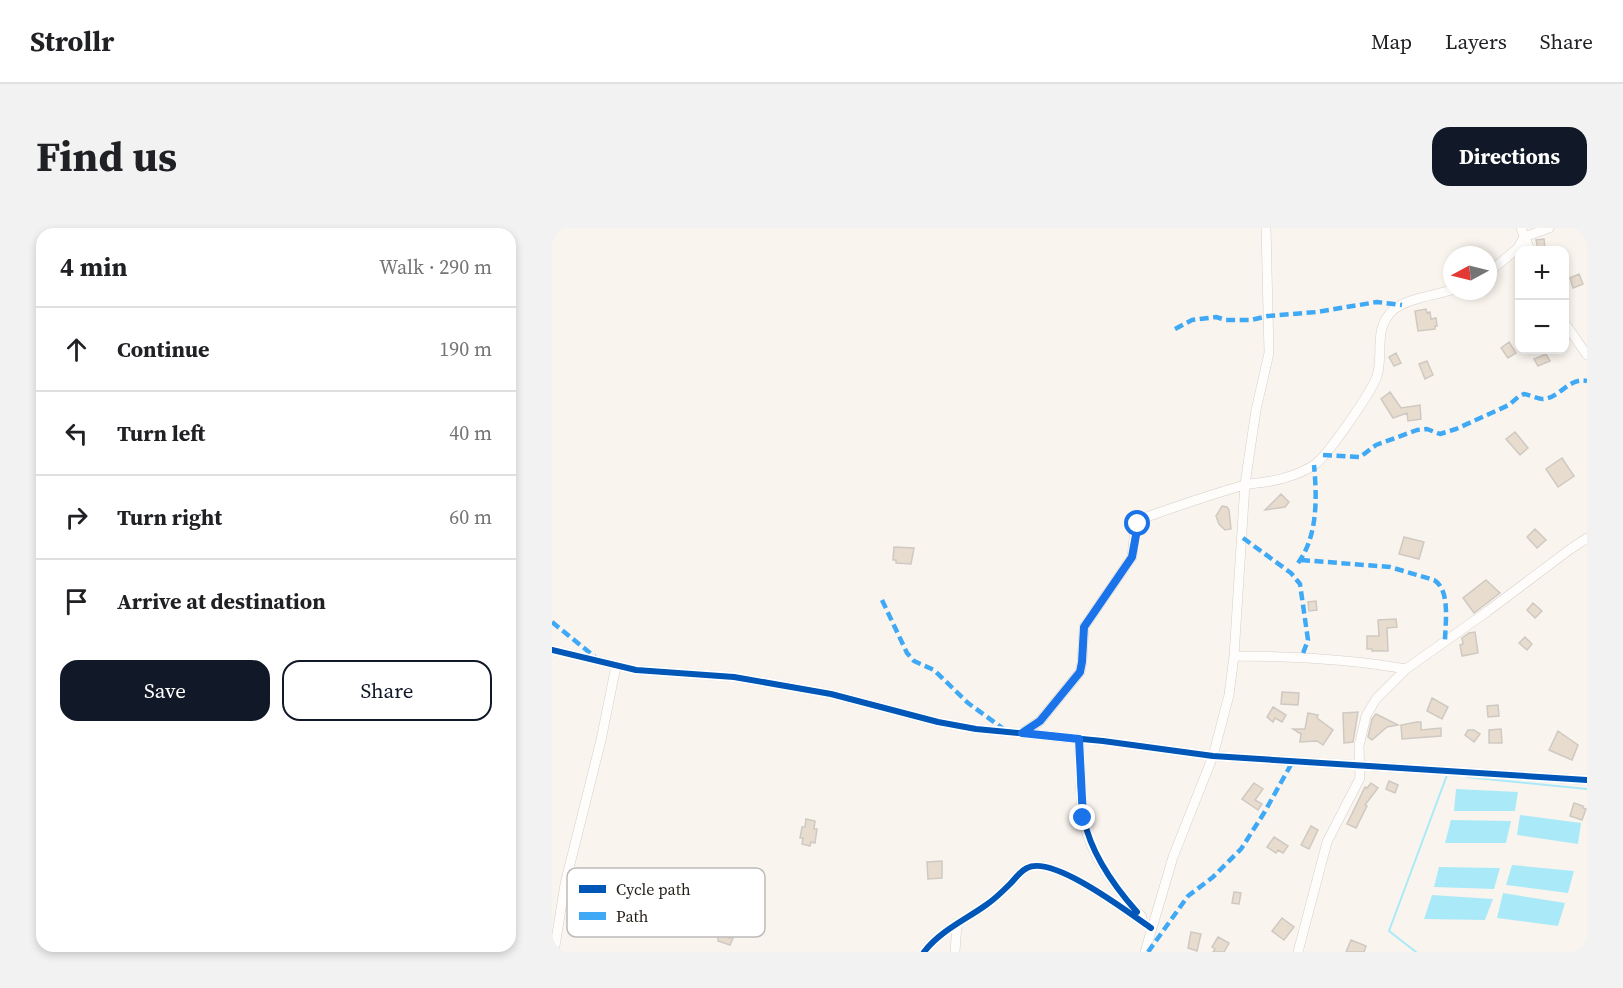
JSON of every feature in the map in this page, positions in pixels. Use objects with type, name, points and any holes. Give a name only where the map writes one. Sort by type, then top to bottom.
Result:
[{"type":"street","points":[[1145,952],[1173,857],[1214,756],[1229,695],[1234,656],[1245,484],[1254,418],[1269,353],[1266,228]]},
{"type":"street","points":[[1522,232],[1549,228]]},
{"type":"street","points":[[1522,232],[1528,246]]},
{"type":"street","points":[[1497,266],[1518,248],[1522,232]]},
{"type":"street","points":[[1022,733],[1040,721],[1080,672],[1084,627],[1132,557],[1138,524],[1144,518],[1182,504],[1245,484],[1280,479],[1314,465],[1330,447],[1374,384],[1379,368],[1379,336],[1393,309],[1424,296],[1443,292]]},
{"type":"street","points":[[1569,330],[1587,355]]},
{"type":"street","points":[[1580,346],[1587,360]]},
{"type":"street","points":[[1298,952],[1327,842],[1336,820],[1359,781],[1359,746],[1370,708],[1376,699],[1406,669],[1587,538]]},
{"type":"street","points":[[552,650],[616,666],[664,673],[734,677],[831,694],[958,726],[1214,756],[1587,780]]},
{"type":"street","points":[[1234,656],[1302,656],[1406,669]]},
{"type":"street","points":[[569,868],[601,740],[616,666]]},
{"type":"street","points":[[1079,739],[1083,818],[1088,833],[1103,867],[1126,900],[1151,928]]},
{"type":"street","points":[[924,952],[957,923],[992,901],[1019,873],[1038,864],[1059,871],[1098,892],[1151,928]]},
{"type":"street","points":[[554,952],[556,915],[567,876]]},
{"type":"street","points":[[955,952],[957,923]]},
{"type":"water","points":[[1456,789],[1518,792],[1515,811],[1454,811]]},
{"type":"water","points":[[1520,815],[1581,823],[1578,844],[1517,835]]},
{"type":"water","points":[[1451,820],[1511,821],[1506,843],[1445,843]]},
{"type":"water","points":[[1512,865],[1574,871],[1568,893],[1506,885]]},
{"type":"water","points":[[1439,867],[1500,868],[1494,889],[1434,887]]},
{"type":"water","points":[[1503,893],[1565,903],[1558,926],[1497,918]]},
{"type":"water","points":[[1432,895],[1493,899],[1485,920],[1424,919]]},
{"type":"building","points":[[1544,239],[1545,246],[1537,246],[1536,240]]},
{"type":"building","points":[[1579,274],[1583,284],[1573,288],[1570,278]]},
{"type":"building","points":[[1426,309],[1427,313],[1430,312],[1431,319],[1436,318],[1437,326],[1435,329],[1418,331],[1415,311]]},
{"type":"building","points":[[1509,342],[1515,354],[1508,358],[1501,348]]},
{"type":"building","points":[[1396,353],[1401,363],[1394,366],[1389,357]]},
{"type":"building","points":[[1546,354],[1550,361],[1538,366],[1534,359]]},
{"type":"building","points":[[1427,361],[1433,375],[1425,379],[1419,364]]},
{"type":"building","points":[[1390,392],[1401,408],[1420,405],[1421,419],[1408,421],[1407,413],[1393,418],[1381,399]]},
{"type":"building","points":[[1515,432],[1528,448],[1520,455],[1506,439]]},
{"type":"building","points":[[1562,458],[1574,476],[1558,487],[1546,469]]},
{"type":"building","points":[[1281,494],[1289,502],[1285,507],[1265,510]]},
{"type":"building","points":[[1222,506],[1229,510],[1231,529],[1225,530],[1219,524],[1216,516]]},
{"type":"building","points":[[1535,529],[1546,540],[1537,548],[1527,537]]},
{"type":"building","points":[[1404,537],[1424,542],[1419,559],[1399,554]]},
{"type":"building","points":[[894,547],[914,548],[911,564],[896,563],[896,560],[893,560]]},
{"type":"building","points":[[1486,580],[1500,593],[1474,613],[1463,598]]},
{"type":"building","points":[[1316,601],[1317,610],[1309,611],[1308,602]]},
{"type":"building","points":[[1533,603],[1542,611],[1535,618],[1527,610]]},
{"type":"building","points":[[1396,619],[1397,627],[1387,628],[1388,651],[1367,649],[1367,636],[1379,636],[1378,620]]},
{"type":"building","points":[[1475,632],[1478,653],[1462,656],[1460,645],[1463,644],[1462,638]]},
{"type":"building","points":[[1525,637],[1532,644],[1527,650],[1519,643]]},
{"type":"building","points":[[1282,692],[1299,693],[1298,705],[1281,704]]},
{"type":"building","points":[[1432,698],[1448,707],[1442,719],[1427,711]]},
{"type":"building","points":[[1498,705],[1499,716],[1488,717],[1487,706]]},
{"type":"building","points":[[1273,707],[1286,715],[1282,722],[1275,718],[1273,722],[1267,717]]},
{"type":"building","points":[[1358,712],[1353,742],[1344,743],[1343,713]]},
{"type":"building","points":[[1308,713],[1318,715],[1317,718],[1333,730],[1323,745],[1317,741],[1300,742],[1301,734],[1293,729],[1305,729]]},
{"type":"building","points":[[1376,714],[1398,725],[1387,727],[1372,740],[1368,737],[1372,719]]},
{"type":"building","points":[[1421,722],[1421,730],[1441,728],[1441,736],[1402,739],[1401,725]]},
{"type":"building","points":[[1501,729],[1502,743],[1489,743],[1489,730]]},
{"type":"building","points":[[1468,730],[1474,730],[1480,734],[1474,742],[1465,735]]},
{"type":"building","points":[[1558,731],[1578,745],[1572,760],[1549,750]]},
{"type":"building","points":[[1389,781],[1398,785],[1395,793],[1386,789]]},
{"type":"building","points":[[1254,783],[1263,789],[1255,800],[1262,804],[1258,810],[1242,799]]},
{"type":"building","points":[[1371,783],[1378,788],[1365,805],[1367,806],[1356,828],[1347,824],[1365,787],[1367,788]]},
{"type":"building","points":[[1574,803],[1586,809],[1582,820],[1570,816]]},
{"type":"building","points":[[806,819],[815,821],[814,829],[817,829],[815,843],[811,842],[810,846],[802,844],[803,838],[800,838]]},
{"type":"building","points":[[1311,826],[1318,830],[1309,849],[1301,845]]},
{"type":"building","points":[[1274,837],[1288,846],[1283,853],[1278,850],[1276,853],[1267,847]]},
{"type":"building","points":[[942,861],[942,878],[928,879],[927,862]]},
{"type":"building","points":[[1234,892],[1241,893],[1239,904],[1232,903]]},
{"type":"building","points":[[1282,918],[1294,927],[1284,940],[1272,931]]},
{"type":"building","points":[[1191,932],[1201,934],[1197,951],[1188,948]]},
{"type":"building","points":[[718,937],[733,938],[730,945],[718,941]]},
{"type":"building","points":[[1218,937],[1229,943],[1224,952],[1213,952],[1215,949],[1212,947]]},
{"type":"building","points":[[1351,940],[1366,946],[1364,952],[1346,952]]},
{"type":"waterway","points":[[1416,952],[1389,931],[1447,775]]},
{"type":"waterway","points":[[1467,777],[1587,789]]},
{"type":"marked path","points":[[1175,329],[1192,320],[1216,317],[1226,320],[1251,320],[1377,302],[1402,305]]},
{"type":"marked path","points":[[1323,455],[1360,457],[1376,445],[1417,430],[1427,429],[1440,434],[1456,429],[1509,405],[1524,394],[1541,399],[1549,398],[1575,382],[1587,381]]},
{"type":"marked path","points":[[1298,563],[1305,552],[1313,529],[1316,503],[1314,465]]},
{"type":"marked path","points":[[1243,538],[1291,573],[1300,584],[1308,640],[1302,656]]},
{"type":"marked path","points":[[1301,560],[1390,567],[1434,580],[1443,591],[1445,599],[1445,642]]},
{"type":"marked path","points":[[882,600],[907,653],[914,661],[934,670],[968,703],[1005,730]]},
{"type":"marked path","points":[[552,622],[595,657]]},
{"type":"marked path","points":[[1148,952],[1188,896],[1213,877],[1241,849],[1293,761]]},
{"type":"cycle path","points":[[552,650],[636,670],[734,677],[831,694],[938,722],[976,729],[1103,741],[1213,756],[1587,780]]},
{"type":"cycle path","points":[[1079,739],[1081,800],[1087,832],[1104,869],[1137,912]]},
{"type":"cycle path","points":[[924,952],[945,932],[993,900],[1022,871],[1039,866],[1054,869],[1090,887],[1151,928]]},
{"type":"route","points":[[1083,818],[1079,739],[1022,733],[1040,721],[1080,672],[1084,627],[1132,557],[1135,530],[1138,524]]}]
